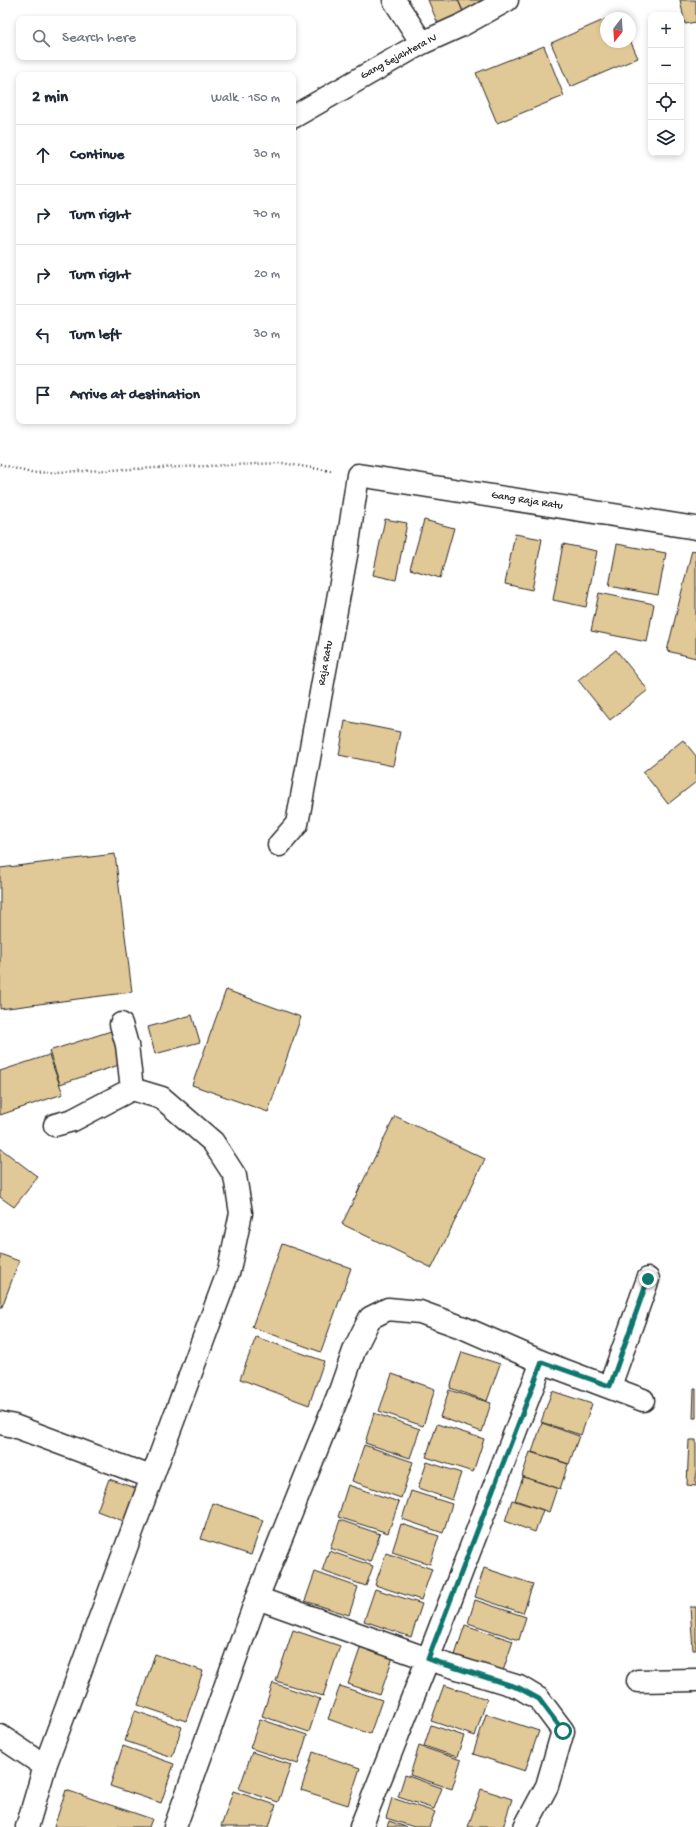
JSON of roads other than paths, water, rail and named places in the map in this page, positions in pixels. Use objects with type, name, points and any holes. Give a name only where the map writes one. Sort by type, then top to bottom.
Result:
[{"type":"street","points":[[394,0],[422,43]]},
{"type":"street","name":"Gang Sejahtera IV","points":[[296,115],[422,43],[460,26],[507,0]]},
{"type":"street","name":"Gang Raja Ratu","points":[[358,475],[696,528]]},
{"type":"street","name":"Raja Ratu","points":[[279,845],[297,824],[347,550],[358,475]]},
{"type":"street","points":[[121,1024],[126,1045],[132,1088]]},
{"type":"street","points":[[27,1827],[45,1766],[229,1270],[241,1213],[235,1176],[213,1142],[162,1098],[132,1088],[73,1120],[55,1126]]},
{"type":"street","points":[[610,1386],[648,1279]]},
{"type":"street","points":[[175,1827],[257,1598],[340,1391],[355,1348],[370,1318],[388,1309],[420,1312],[464,1328],[542,1362],[610,1386],[643,1400]]},
{"type":"street","points":[[361,1827],[428,1659],[542,1362]]},
{"type":"street","points":[[0,1423],[14,1426],[151,1477]]},
{"type":"street","points":[[257,1598],[428,1659],[519,1688],[539,1699],[563,1731],[547,1786],[525,1827]]},
{"type":"street","points":[[638,1681],[696,1680]]},
{"type":"street","points":[[0,1736],[45,1766]]}]
